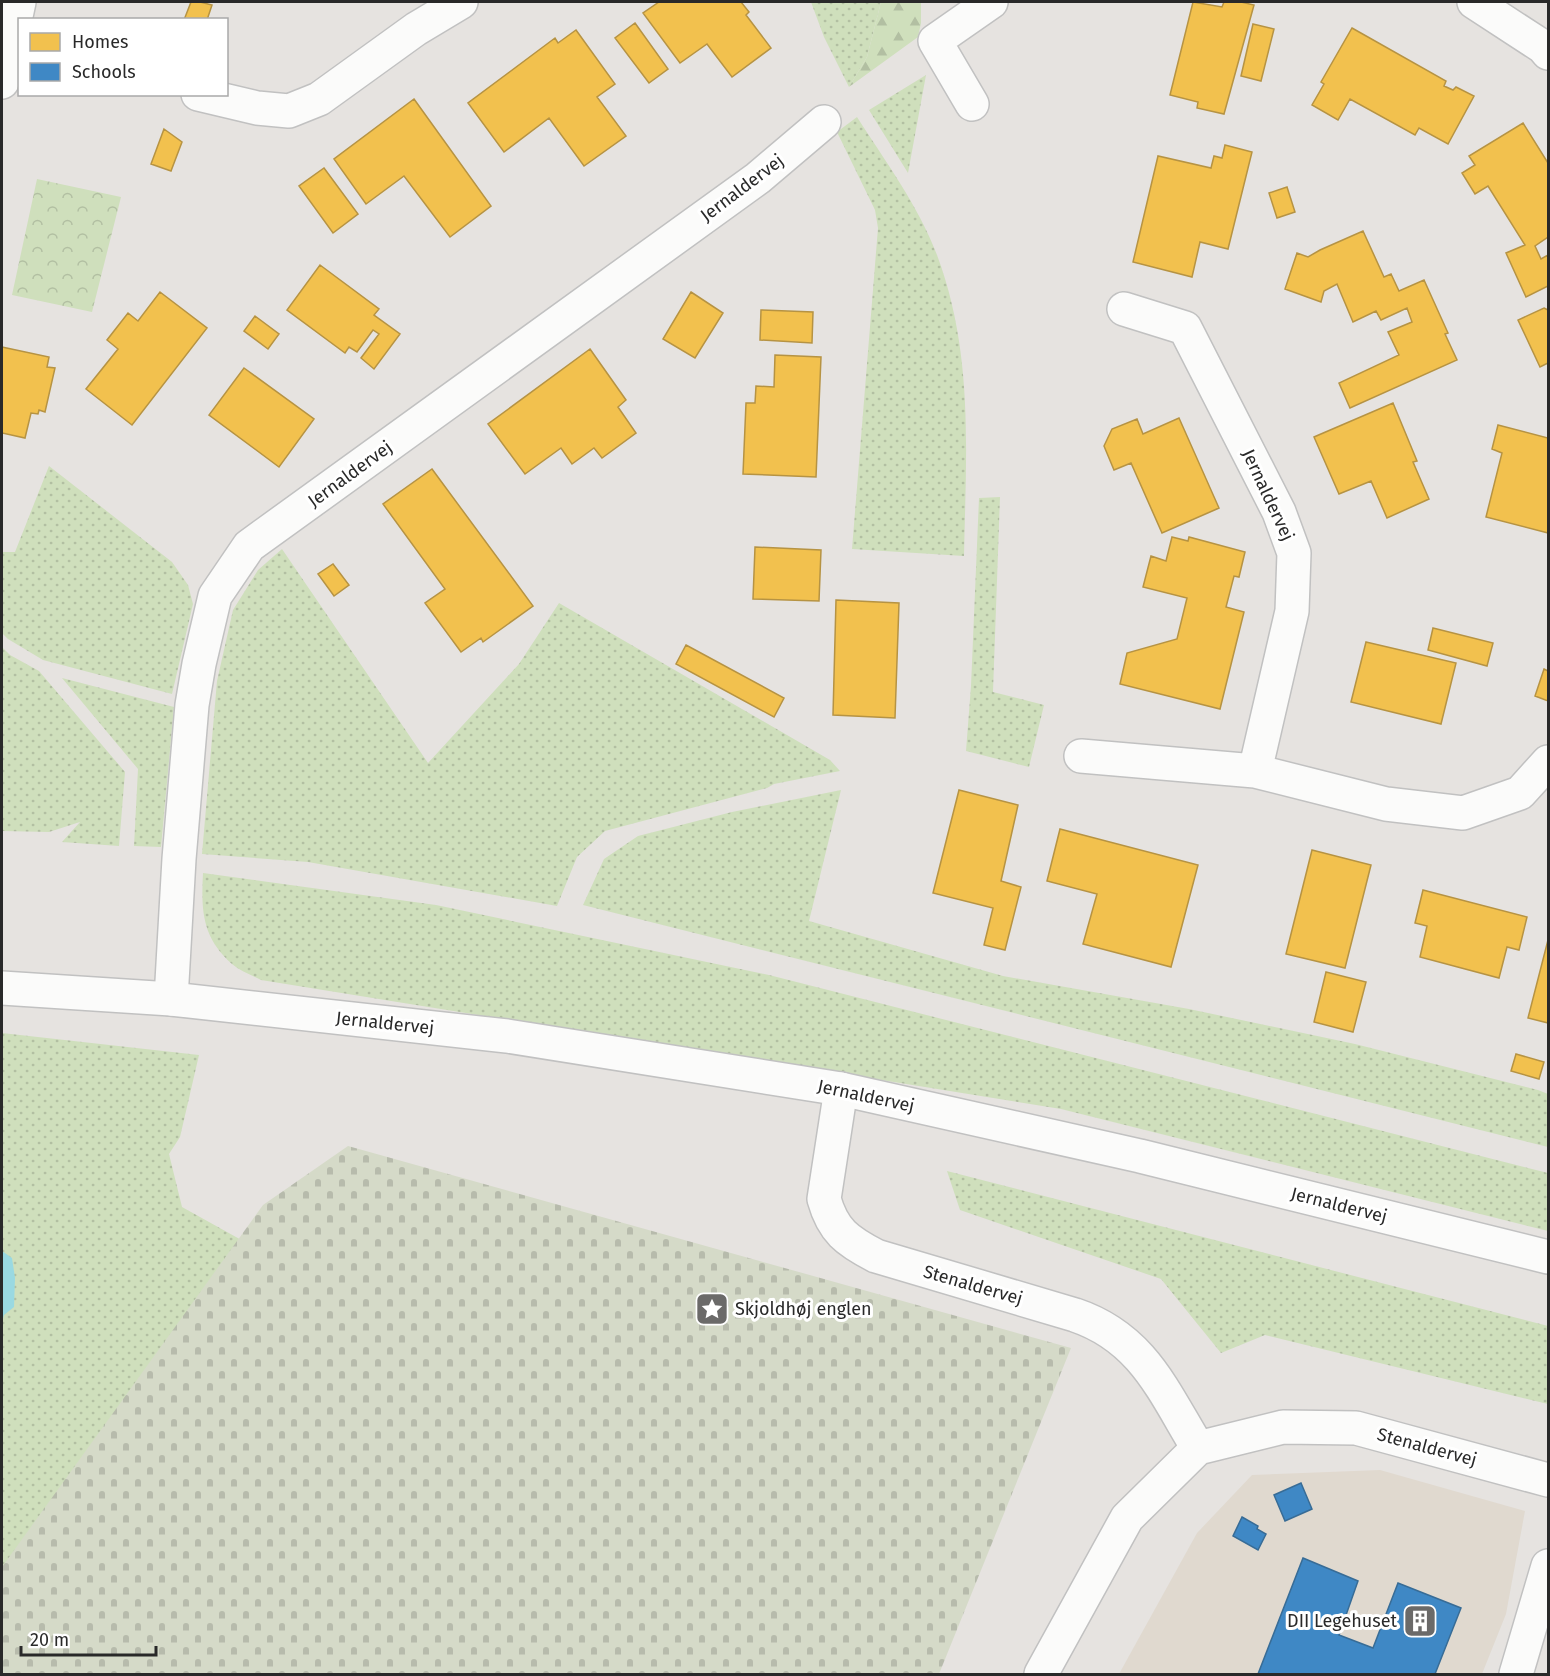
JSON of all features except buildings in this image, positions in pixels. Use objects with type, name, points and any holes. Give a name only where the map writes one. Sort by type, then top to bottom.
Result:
[{"type":"street","points":[[2,81],[14,51],[18,2]]},
{"type":"street","points":[[206,96],[257,108],[289,111],[319,99],[416,29],[461,2]]},
{"type":"street","points":[[972,104],[935,42],[991,2]]},
{"type":"street","points":[[1474,2],[1548,53]]},
{"type":"street","name":"Jernaldervej","points":[[171,999],[179,859],[192,705],[199,664],[215,596],[249,546],[758,178],[824,122]]},
{"type":"street","name":"Jernaldervej","points":[[1124,309],[1185,328],[1279,512],[1294,553],[1292,611],[1255,771]]},
{"type":"street","points":[[1081,756],[1255,771],[1386,804],[1463,813],[1520,793],[1548,762]]},
{"type":"street","name":"Jernaldervej","points":[[2,988],[171,999],[507,1036],[841,1089],[1140,1156],[1548,1257]]},
{"type":"street","name":"Stenaldervej","points":[[841,1089],[824,1199],[829,1216],[839,1232],[856,1246],[876,1256],[1075,1315],[1104,1327],[1129,1345],[1144,1362],[1198,1448],[1282,1427],[1356,1428],[1548,1480]]},
{"type":"street","points":[[1041,1674],[1128,1518],[1198,1448]]},
{"type":"street","points":[[1516,1674],[1548,1566]]},
{"type":"shaded area","points":[[1380,1470],[1525,1511],[1506,1614],[1482,1674],[1119,1674],[1197,1533],[1252,1475]]},
{"type":"green space","points":[[811,2],[881,2],[867,57],[849,87],[824,37]]},
{"type":"green space","points":[[881,2],[921,2],[918,37],[849,87],[867,57]]},
{"type":"green space","points":[[926,75],[908,173],[869,110]]},
{"type":"green space","points":[[857,117],[920,219],[937,255],[949,292],[957,329],[965,404],[964,556],[852,549],[878,228],[875,210],[837,132]]},
{"type":"green space","points":[[37,179],[121,197],[92,312],[12,295]]},
{"type":"green space","points":[[49,466],[172,562],[188,585],[193,604],[172,694],[43,660],[2,633],[2,552],[15,552]]},
{"type":"green space","points":[[1000,497],[993,692],[1044,705],[1029,767],[966,751],[979,498]]},
{"type":"green space","points":[[282,549],[428,763],[519,664],[559,603],[830,760],[840,771],[774,784],[767,788],[605,831],[577,857],[557,906],[308,862],[202,854],[217,681],[233,610],[258,570]]},
{"type":"green space","points":[[2,647],[10,655],[39,671],[125,772],[119,846],[62,842],[80,822],[49,832],[2,831]]},
{"type":"green space","points":[[62,678],[174,707],[161,847],[134,846],[138,769]]},
{"type":"green space","points":[[841,790],[809,921],[1003,976],[1189,1009],[1355,1044],[1538,1090],[1548,1094],[1548,1147],[583,905],[604,859],[638,836],[732,812]]},
{"type":"green space","points":[[203,873],[436,905],[769,975],[1548,1173],[1548,1231],[1061,1109],[261,980],[235,966],[222,954],[209,933],[203,911]]},
{"type":"green space","points":[[2,1033],[199,1055],[180,1137],[169,1154],[182,1207],[245,1242],[2,1568]]},
{"type":"green space","points":[[348,1146],[1071,1348],[939,1674],[2,1674],[2,1567],[263,1205]]},
{"type":"green space","points":[[947,1171],[1548,1326],[1548,1404],[1265,1335],[1221,1353],[1161,1279],[960,1210]]},
{"type":"water","points":[[2,1251],[12,1258],[15,1278],[14,1307],[4,1315],[2,1322]]},
{"type":"place","name":"Skjoldhøj englen","points":[[712,1309]]},
{"type":"place","name":"DII Legehuset","points":[[1420,1621]]}]
